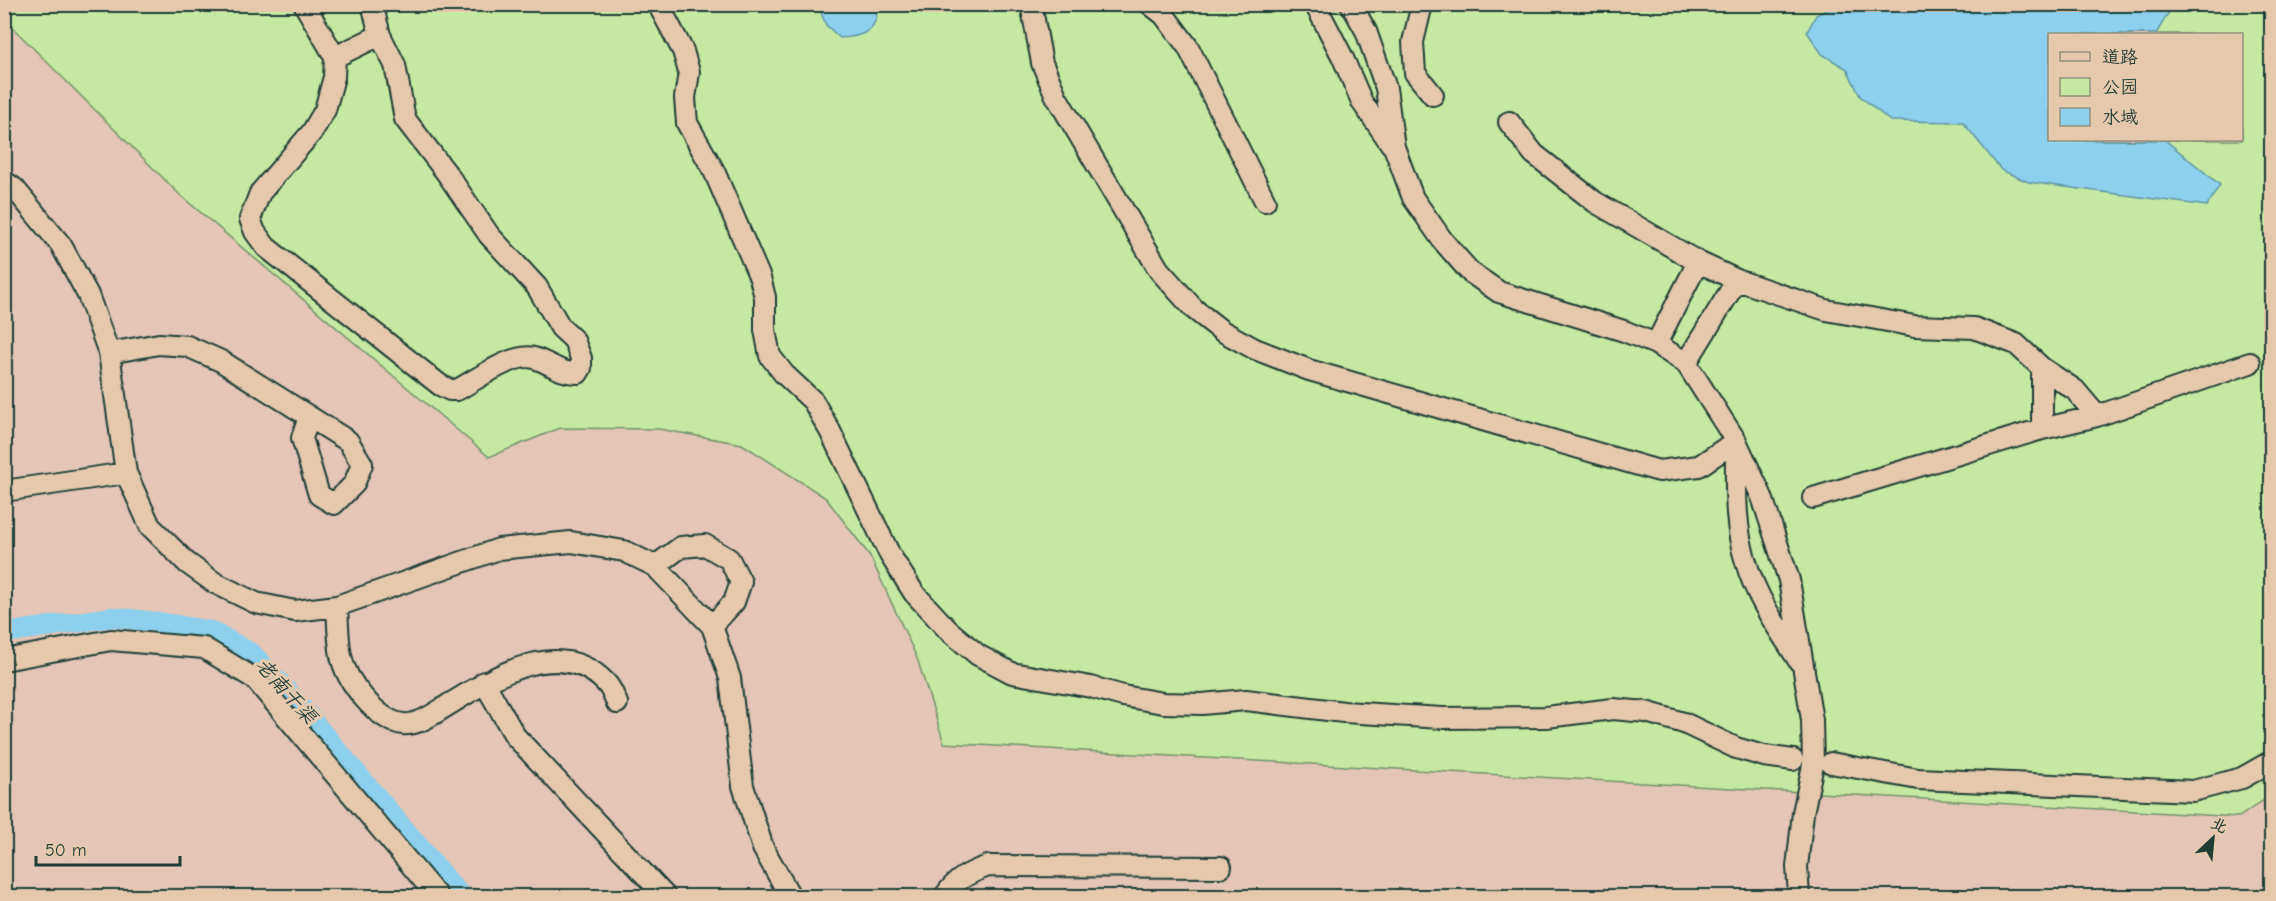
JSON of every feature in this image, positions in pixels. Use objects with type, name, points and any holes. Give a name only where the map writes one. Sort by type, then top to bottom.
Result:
[{"type":"street","points":[[304,4],[335,57],[334,77],[325,110],[312,132],[260,193],[253,208],[250,219],[255,232],[266,247],[440,385],[450,390],[458,390],[513,360],[532,357],[567,374],[578,373],[581,368],[581,358],[574,340],[561,328],[537,287],[489,236],[448,175],[405,119],[395,65],[380,35],[372,4]]},
{"type":"street","points":[[658,4],[683,51],[689,72],[685,98],[687,123],[714,171],[760,278],[765,297],[765,330],[771,356],[784,374],[813,401],[890,555],[914,593],[948,630],[978,655],[1012,673],[1163,703],[1202,704],[1246,700],[1344,712],[1442,718],[1546,717],[1613,709],[1646,712],[1684,723],[1736,748],[1764,756],[1793,760]]},
{"type":"street","points":[[1150,4],[1164,15],[1188,47],[1265,201]]},
{"type":"street","points":[[1315,4],[1342,56],[1362,102],[1394,147]]},
{"type":"street","points":[[1351,4],[1366,31],[1386,88],[1394,147],[1413,198],[1443,241],[1470,272],[1499,292],[1624,331],[1656,344],[1686,363],[1736,441],[1762,497],[1789,580],[1812,720],[1813,765],[1803,813],[1797,867],[1798,897]]},
{"type":"street","points":[[1422,4],[1413,42],[1415,73],[1433,95]]},
{"type":"street","points":[[1032,6],[1042,63],[1056,96],[1159,270],[1194,309],[1222,331],[1255,349],[1309,370],[1659,471],[1699,466],[1736,441]]},
{"type":"street","points":[[335,57],[380,35]]},
{"type":"street","points":[[1509,122],[1534,154],[1595,202],[1698,262],[1737,280],[1826,310],[1915,326],[1974,328],[2016,344],[2042,368],[2075,390],[2097,416]]},
{"type":"street","points":[[4,181],[15,189],[61,245],[88,295],[109,353],[126,473],[150,526],[187,563],[215,583],[256,603],[295,611],[337,606],[498,549],[572,542],[624,551],[655,566],[712,626],[730,678],[743,786],[763,848],[790,897]]},
{"type":"street","points":[[1656,344],[1698,262]]},
{"type":"street","points":[[1686,363],[1737,280]]},
{"type":"street","points":[[109,353],[159,344],[187,346],[221,361],[309,417]]},
{"type":"street","points":[[1813,498],[2042,429],[2097,416],[2250,363]]},
{"type":"street","points":[[2042,368],[2042,429]]},
{"type":"street","points":[[1736,441],[1737,507],[1745,562],[1764,605],[1805,671]]},
{"type":"street","points":[[4,491],[126,473]]},
{"type":"street","points":[[655,566],[681,546],[705,545],[729,559],[741,582],[734,602],[712,626]]},
{"type":"street","points":[[337,606],[341,658],[357,689],[379,713],[404,724],[425,719],[484,682],[528,664],[561,660],[586,667],[607,684],[617,703]]},
{"type":"street","points":[[4,660],[111,640],[204,648],[255,679],[437,897]]},
{"type":"street","points":[[484,682],[514,736],[665,897]]},
{"type":"street","points":[[1831,763],[1918,779],[2193,791],[2242,778],[2271,761]]},
{"type":"street","points":[[945,897],[950,888],[963,876],[988,866],[1221,867]]},
{"type":"green space","points":[[4,5],[2271,5],[2271,795],[2239,817],[944,743],[917,658],[870,556],[826,498],[742,444],[659,429],[560,428],[489,457],[180,195],[5,20]]},
{"type":"water","points":[[818,5],[877,5],[877,14],[868,31],[856,36],[840,38],[826,25]]},
{"type":"water","points":[[1837,5],[2173,5],[2157,33],[2048,33],[2048,141],[2166,141],[2220,185],[2207,206],[2028,182],[2001,170],[1963,122],[1890,121],[1860,96],[1847,69],[1822,54],[1807,32],[1816,15]]},
{"type":"waterway","name":"老南干渠","points":[[4,633],[112,617],[212,631],[253,654],[284,687],[461,896]]}]
